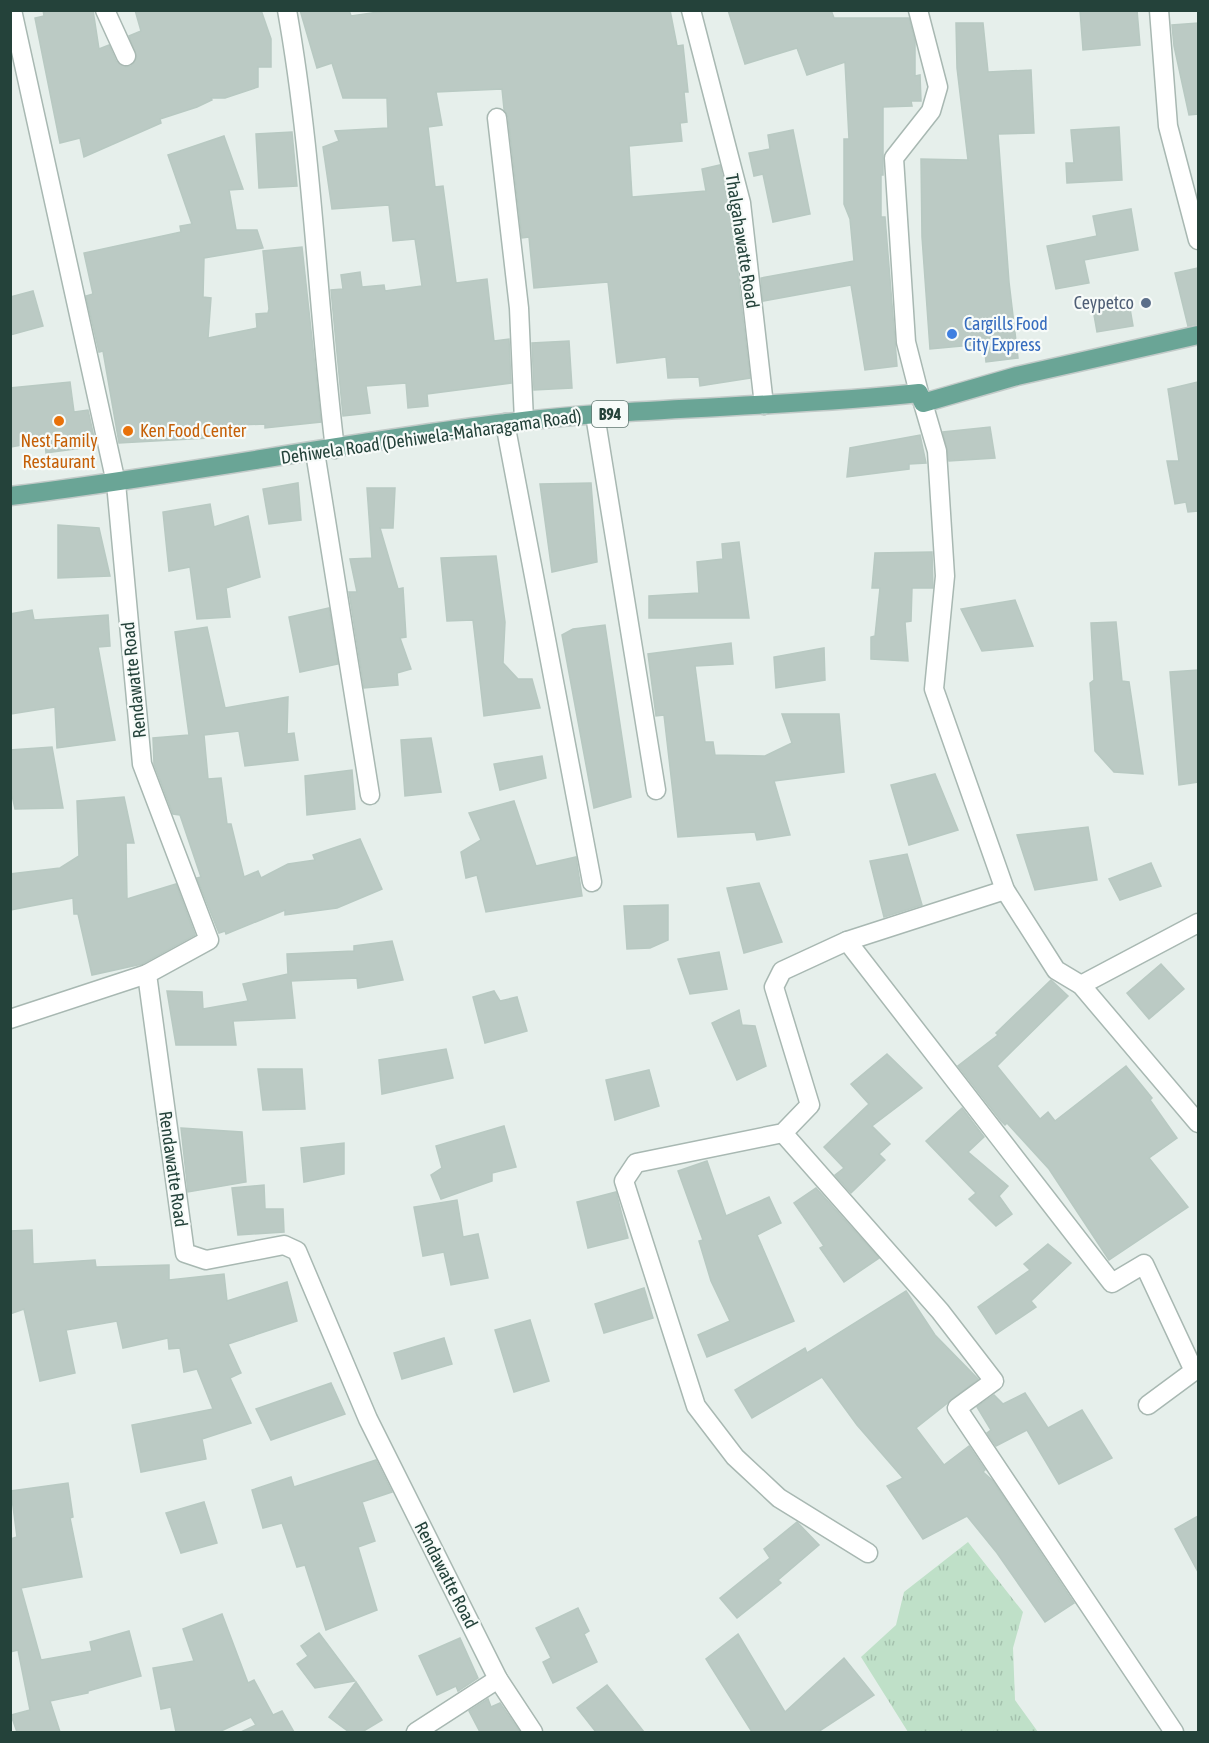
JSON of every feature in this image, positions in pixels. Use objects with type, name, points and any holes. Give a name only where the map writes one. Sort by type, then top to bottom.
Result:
[{"type":"main road","name":"Dehiwela Road (Dehiwela-Maharagama Road)","points":[[10,496],[116,483],[505,423],[595,415],[921,398],[1198,335]]},
{"type":"street","points":[[12,10],[116,483]]},
{"type":"street","points":[[105,10],[126,56]]},
{"type":"street","points":[[287,10],[302,93],[321,339],[334,449]]},
{"type":"street","name":"Thalgahawatte Road","points":[[691,10],[741,203],[764,405]]},
{"type":"street","points":[[918,10],[938,87],[931,111],[894,158],[906,342],[937,451],[945,576],[934,689],[1005,890],[1056,970],[1081,985],[1198,1122]]},
{"type":"street","points":[[1159,10],[1168,126],[1198,240]]},
{"type":"street","points":[[497,118],[519,308],[524,421]]},
{"type":"street","points":[[595,415],[656,790]]},
{"type":"street","points":[[505,423],[592,882]]},
{"type":"street","points":[[315,452],[370,795]]},
{"type":"street","name":"Rendawatte Road","points":[[116,483],[142,764],[209,940],[147,974],[185,1253],[206,1260],[284,1245],[297,1251],[368,1419],[498,1679],[533,1732]]},
{"type":"street","points":[[868,1553],[779,1498],[735,1457],[696,1406],[624,1181],[636,1163],[783,1133],[810,1105],[774,987],[782,971],[847,941],[1005,890]]},
{"type":"street","points":[[1081,985],[1198,923]]},
{"type":"street","points":[[847,941],[1112,1283],[1144,1264],[1194,1371],[1148,1405]]},
{"type":"street","points":[[10,1019],[147,974]]},
{"type":"street","points":[[783,1133],[940,1311],[993,1381],[957,1408],[1174,1732]]},
{"type":"street","points":[[416,1732],[498,1679]]},
{"type":"green space","points":[[968,1542],[1023,1612],[1013,1648],[1015,1700],[1038,1732],[908,1732],[861,1657],[896,1625],[904,1592]]},
{"type":"building","points":[[43,10],[93,10],[99,49],[109,45],[116,61],[126,67],[131,66],[137,58],[129,36],[141,31],[135,10],[261,10],[271,39],[271,67],[258,67],[258,87],[225,98],[211,98],[212,100],[197,107],[160,119],[161,123],[84,157],[80,138],[60,143],[35,18],[44,16]]},
{"type":"building","points":[[300,10],[349,10],[351,16],[392,10],[670,10],[677,46],[683,45],[688,92],[684,92],[687,122],[680,123],[682,141],[629,146],[632,197],[706,191],[702,169],[720,165],[731,218],[750,378],[700,386],[699,377],[668,378],[666,357],[617,363],[608,282],[534,288],[529,237],[522,238],[508,117],[504,109],[502,89],[436,92],[442,125],[428,127],[435,187],[443,186],[456,283],[487,279],[494,341],[509,339],[511,383],[427,394],[428,406],[408,408],[406,383],[366,386],[370,413],[343,416],[331,290],[343,289],[341,275],[360,272],[362,287],[384,285],[385,291],[422,286],[415,239],[393,241],[389,205],[332,209],[323,147],[339,141],[335,131],[388,128],[387,98],[343,98],[332,63],[317,68]]},
{"type":"building","points":[[728,10],[831,10],[834,18],[909,18],[915,42],[915,76],[920,75],[921,101],[911,101],[912,106],[883,107],[881,217],[885,217],[897,366],[865,370],[851,285],[763,301],[761,278],[854,261],[850,219],[844,204],[844,139],[849,139],[845,62],[807,75],[797,48],[745,64]]},
{"type":"building","points":[[1080,10],[1137,10],[1140,45],[1083,50]]},
{"type":"building","points":[[956,23],[983,23],[988,72],[1031,70],[1034,133],[998,134],[1009,282],[1018,358],[986,362],[984,344],[930,349],[922,237],[921,159],[968,160],[957,68]]},
{"type":"building","points":[[1198,23],[1198,114],[1189,115],[1174,46],[1172,25]]},
{"type":"building","points":[[1119,127],[1122,180],[1067,183],[1066,163],[1074,163],[1071,130]]},
{"type":"building","points":[[793,130],[810,214],[773,222],[763,174],[754,176],[749,153],[770,149],[768,135]]},
{"type":"building","points":[[292,132],[297,186],[259,188],[256,134]]},
{"type":"building","points":[[224,136],[243,189],[229,190],[236,230],[257,230],[263,248],[204,258],[203,297],[211,298],[208,338],[257,328],[256,314],[268,313],[269,309],[263,251],[302,247],[321,422],[265,428],[265,424],[207,426],[208,438],[119,443],[103,351],[99,352],[86,296],[93,294],[84,253],[181,232],[180,226],[192,224],[168,155]]},
{"type":"building","points":[[1131,209],[1138,250],[1084,260],[1089,283],[1056,289],[1047,246],[1097,236],[1093,216]]},
{"type":"building","points":[[1198,268],[1198,324],[1188,326],[1175,273]]},
{"type":"building","points":[[33,291],[43,326],[10,335],[10,297]]},
{"type":"building","points":[[1129,303],[1133,326],[1097,332],[1093,309]]},
{"type":"building","points":[[569,341],[572,388],[534,390],[532,343]]},
{"type":"building","points":[[70,382],[74,412],[88,410],[96,446],[46,453],[45,441],[10,447],[10,388]]},
{"type":"building","points":[[1198,382],[1198,511],[1188,512],[1186,502],[1175,504],[1167,461],[1179,461],[1168,389]]},
{"type":"building","points":[[990,427],[995,458],[949,461],[943,432]]},
{"type":"building","points":[[920,435],[926,463],[909,464],[909,469],[847,477],[850,448]]},
{"type":"building","points":[[298,483],[301,520],[269,524],[263,489]]},
{"type":"building","points":[[591,483],[597,562],[552,572],[540,484]]},
{"type":"building","points":[[367,488],[395,488],[393,528],[380,528],[398,589],[403,588],[406,637],[400,638],[411,669],[397,673],[398,685],[364,688],[349,592],[357,592],[350,559],[372,558]]},
{"type":"building","points":[[210,504],[214,527],[248,516],[260,577],[226,588],[230,617],[197,619],[190,567],[169,571],[163,512]]},
{"type":"building","points":[[58,525],[99,528],[110,576],[58,578]]},
{"type":"building","points":[[739,542],[749,618],[649,618],[649,596],[699,593],[697,562],[723,559],[722,544]]},
{"type":"building","points":[[932,552],[933,588],[912,588],[911,621],[905,622],[908,661],[871,659],[871,637],[875,636],[880,588],[872,588],[875,553]]},
{"type":"building","points":[[496,556],[505,622],[503,663],[518,679],[532,679],[540,708],[484,716],[473,620],[447,621],[441,558]]},
{"type":"building","points":[[1015,600],[1033,646],[982,651],[961,609]]},
{"type":"building","points":[[329,608],[338,664],[300,672],[289,617]]},
{"type":"building","points":[[32,610],[34,620],[108,615],[110,646],[98,647],[115,740],[57,748],[55,707],[10,714],[10,614]]},
{"type":"building","points":[[1116,622],[1122,681],[1129,682],[1143,774],[1114,772],[1095,751],[1090,683],[1094,680],[1091,623]]},
{"type":"building","points":[[605,625],[631,797],[594,808],[562,635],[573,629]]},
{"type":"building","points":[[207,627],[225,708],[288,697],[287,734],[294,733],[298,760],[245,766],[239,731],[204,735],[208,779],[221,778],[227,824],[231,824],[244,877],[258,871],[261,878],[288,864],[315,860],[313,855],[360,839],[382,889],[337,908],[285,915],[285,910],[226,934],[225,931],[219,933],[197,878],[201,877],[180,815],[173,814],[154,764],[153,738],[189,735],[175,632]]},
{"type":"building","points":[[731,643],[733,664],[695,666],[705,742],[713,742],[715,755],[765,756],[792,743],[782,714],[839,714],[844,772],[774,781],[790,835],[757,840],[755,832],[678,837],[664,715],[656,716],[648,654]]},
{"type":"building","points":[[824,648],[825,680],[776,688],[774,657]]},
{"type":"building","points":[[1198,670],[1198,782],[1179,785],[1170,672]]},
{"type":"building","points":[[431,738],[441,792],[405,796],[401,740]]},
{"type":"building","points":[[52,747],[63,808],[15,809],[10,786],[10,750]]},
{"type":"building","points":[[542,756],[546,778],[500,790],[494,764]]},
{"type":"building","points":[[352,770],[355,809],[307,815],[305,776]]},
{"type":"building","points":[[935,774],[958,830],[909,845],[891,785]]},
{"type":"building","points":[[124,797],[134,843],[126,843],[127,899],[176,884],[195,935],[142,964],[92,975],[78,914],[74,914],[73,898],[10,910],[10,874],[60,868],[79,856],[77,801]]},
{"type":"building","points":[[514,801],[536,866],[576,857],[582,896],[486,912],[477,875],[466,878],[461,852],[481,840],[469,813]]},
{"type":"building","points":[[1088,827],[1097,880],[1035,890],[1017,835]]},
{"type":"building","points":[[907,854],[922,905],[884,917],[870,861]]},
{"type":"building","points":[[1151,863],[1161,886],[1120,900],[1109,879]]},
{"type":"building","points":[[759,883],[782,942],[744,953],[727,888]]},
{"type":"building","points":[[668,905],[668,940],[650,948],[627,949],[624,906]]},
{"type":"building","points":[[392,941],[403,980],[358,988],[357,978],[291,981],[295,1018],[233,1021],[236,1045],[176,1045],[167,991],[202,992],[203,1009],[248,1001],[243,984],[288,974],[287,954],[354,951],[354,946]]},
{"type":"building","points":[[719,952],[727,989],[690,994],[678,959]]},
{"type":"building","points":[[1161,964],[1184,989],[1149,1019],[1127,993]]},
{"type":"building","points":[[1051,980],[1068,996],[997,1066],[1040,1119],[1048,1112],[1055,1121],[1126,1066],[1152,1098],[1150,1100],[1177,1138],[1149,1158],[1188,1207],[1109,1260],[1049,1169],[1007,1123],[1005,1125],[1001,1121],[958,1066],[998,1035],[996,1033]]},
{"type":"building","points":[[494,991],[500,1001],[517,997],[527,1031],[485,1043],[473,997]]},
{"type":"building","points":[[739,1010],[742,1025],[755,1026],[766,1066],[737,1080],[712,1023]]},
{"type":"building","points":[[446,1049],[453,1078],[382,1094],[379,1060]]},
{"type":"building","points":[[887,1054],[922,1088],[872,1126],[890,1144],[879,1154],[885,1160],[851,1193],[835,1175],[844,1168],[824,1147],[869,1104],[851,1084]]},
{"type":"building","points":[[258,1069],[302,1069],[305,1109],[263,1110]]},
{"type":"building","points":[[649,1070],[659,1106],[615,1120],[606,1080]]},
{"type":"building","points":[[962,1108],[984,1137],[968,1152],[1008,1186],[999,1196],[1012,1214],[996,1226],[969,1199],[976,1193],[926,1141]]},
{"type":"building","points":[[504,1126],[516,1167],[492,1173],[492,1181],[441,1199],[431,1175],[442,1168],[436,1146]]},
{"type":"building","points":[[181,1128],[242,1132],[246,1182],[188,1192]]},
{"type":"building","points":[[344,1143],[344,1174],[304,1182],[301,1148]]},
{"type":"building","points":[[707,1161],[726,1216],[769,1197],[781,1223],[757,1235],[794,1321],[707,1357],[698,1335],[730,1321],[711,1281],[699,1241],[703,1240],[678,1171]]},
{"type":"building","points":[[264,1185],[265,1209],[283,1209],[284,1232],[238,1235],[232,1188]]},
{"type":"building","points":[[816,1188],[879,1258],[844,1282],[820,1248],[824,1246],[794,1203]]},
{"type":"building","points":[[616,1192],[628,1238],[588,1248],[577,1202]]},
{"type":"building","points":[[457,1200],[463,1237],[478,1234],[488,1278],[451,1285],[444,1252],[423,1256],[414,1207]]},
{"type":"building","points":[[32,1230],[33,1264],[95,1260],[96,1267],[169,1265],[169,1280],[224,1274],[227,1301],[287,1282],[297,1321],[228,1344],[241,1373],[230,1378],[251,1423],[202,1439],[206,1459],[141,1472],[132,1425],[213,1409],[197,1369],[184,1372],[180,1348],[169,1349],[168,1338],[123,1348],[117,1321],[66,1330],[75,1373],[40,1381],[24,1309],[10,1314],[10,1231]]},
{"type":"building","points":[[1048,1244],[1071,1263],[1031,1301],[1036,1307],[996,1334],[978,1307],[1030,1270],[1024,1264]]},
{"type":"building","points":[[644,1288],[653,1318],[604,1333],[595,1304]]},
{"type":"building","points":[[906,1291],[935,1335],[978,1379],[916,1428],[944,1465],[969,1446],[985,1470],[983,1472],[992,1480],[1074,1603],[1045,1622],[997,1553],[967,1516],[923,1539],[887,1486],[903,1478],[857,1425],[822,1377],[752,1418],[735,1390],[805,1348],[807,1353]]},
{"type":"building","points":[[530,1320],[549,1381],[514,1392],[495,1330]]},
{"type":"building","points":[[444,1338],[452,1364],[402,1379],[394,1353]]},
{"type":"building","points":[[331,1383],[345,1414],[271,1440],[256,1409]]},
{"type":"building","points":[[1025,1393],[1048,1428],[1082,1410],[1112,1458],[1059,1484],[1027,1430],[996,1446],[987,1433],[991,1430],[977,1407],[994,1395],[1003,1404]]},
{"type":"building","points":[[376,1460],[392,1492],[362,1502],[375,1541],[358,1547],[377,1610],[326,1630],[305,1565],[297,1567],[282,1523],[263,1528],[252,1490],[291,1477],[294,1487]]},
{"type":"building","points":[[68,1483],[73,1517],[70,1518],[82,1577],[21,1588],[41,1660],[92,1651],[90,1642],[129,1631],[141,1676],[88,1691],[88,1693],[50,1701],[60,1732],[17,1732],[11,1715],[30,1710],[18,1650],[10,1652],[10,1539],[17,1537],[11,1491]]},
{"type":"building","points":[[204,1502],[217,1543],[181,1553],[166,1513]]},
{"type":"building","points":[[1198,1516],[1198,1572],[1175,1529]]},
{"type":"building","points":[[797,1522],[819,1545],[778,1580],[781,1583],[737,1618],[720,1598],[770,1558],[764,1549]]},
{"type":"building","points":[[578,1608],[589,1631],[584,1634],[597,1662],[553,1683],[543,1662],[551,1658],[536,1628]]},
{"type":"building","points":[[222,1614],[248,1683],[254,1680],[273,1715],[282,1711],[294,1732],[241,1732],[256,1725],[251,1717],[219,1732],[176,1732],[171,1707],[161,1709],[153,1668],[194,1661],[183,1629]]},
{"type":"building","points":[[319,1633],[355,1681],[315,1688],[297,1664],[308,1656],[301,1646]]},
{"type":"building","points":[[738,1634],[785,1712],[844,1658],[874,1695],[818,1732],[752,1732],[706,1659]]},
{"type":"building","points":[[460,1638],[478,1678],[458,1691],[456,1686],[437,1695],[419,1656]]},
{"type":"building","points":[[356,1682],[382,1720],[362,1732],[349,1732],[329,1717]]},
{"type":"building","points":[[607,1685],[644,1732],[596,1732],[577,1708]]},
{"type":"building","points":[[488,1699],[491,1707],[500,1703],[520,1732],[480,1732],[469,1711]]},
{"type":"place","name":"Ceypetco","points":[[1146,303]]},
{"type":"place","name":"Cargills Food City Express","points":[[952,334]]},
{"type":"place","name":"Nest Family Restaurant","points":[[59,421]]},
{"type":"place","name":"Ken Food Center","points":[[128,431]]}]
